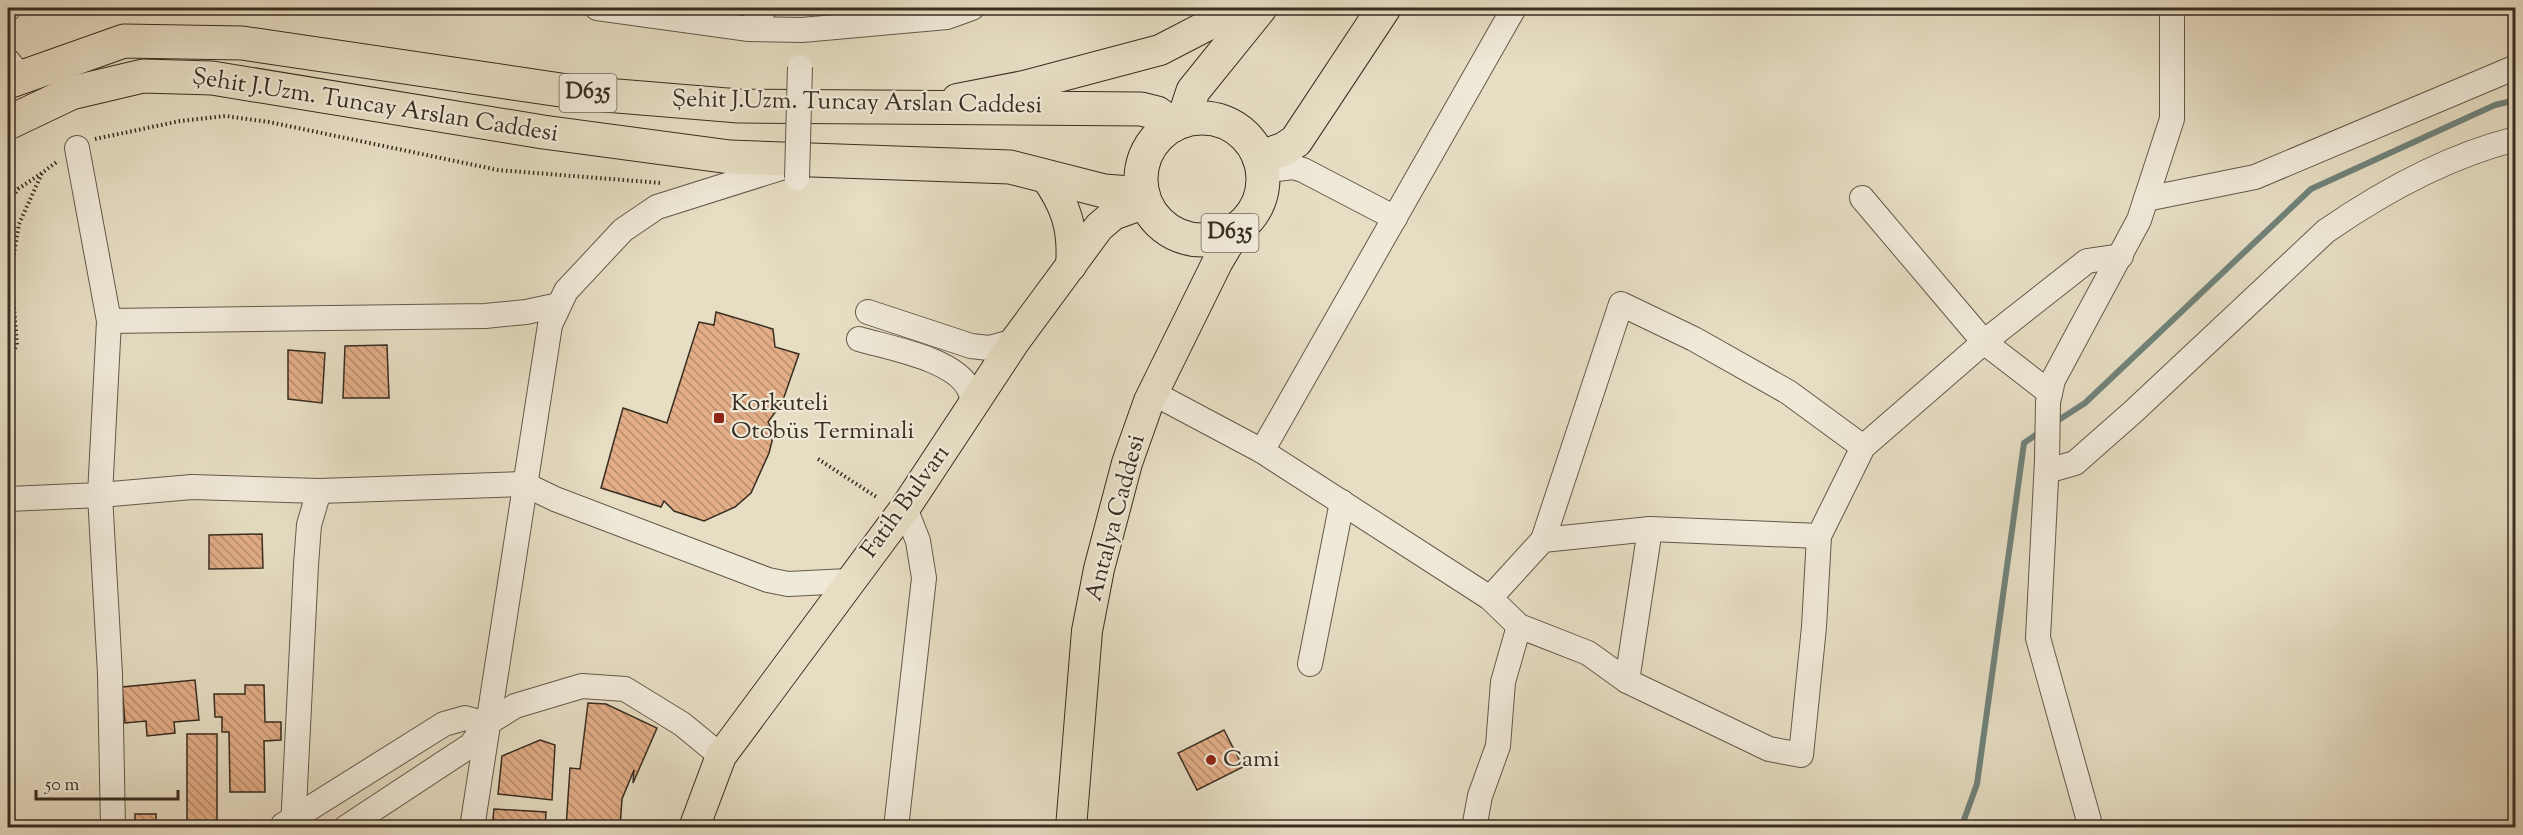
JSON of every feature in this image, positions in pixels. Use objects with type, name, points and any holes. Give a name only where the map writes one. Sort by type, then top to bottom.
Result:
[{"type":"highway","points":[[1178,123],[1193,91],[1260,8]]},
{"type":"highway","points":[[1144,199],[1141,174],[1146,154],[1157,137],[1178,123],[1203,118],[1224,122],[1249,140],[1261,164],[1296,141],[1384,8]]},
{"type":"highway","name":"Şehit J.Uzm. Tuncay Arslan Caddesi","points":[[12,73],[124,41],[242,43],[580,93],[739,106],[1141,109],[1157,113],[1178,123]]},
{"type":"highway","name":"Şehit J.Uzm. Tuncay Arslan Caddesi","points":[[8,123],[71,93],[142,76],[213,78],[554,134],[803,169],[1010,167],[1144,199]]},
{"type":"highway","name":"D635","points":[[1144,199],[1164,227],[1190,239],[1210,240],[1237,229],[1256,207],[1262,188],[1261,164]]},
{"type":"main road","points":[[914,107],[1024,87],[1160,50],[1241,8]]},
{"type":"main road","points":[[1045,176],[1069,217],[1073,242],[1071,266]]},
{"type":"main road","name":"Fatih Bulvarı","points":[[694,828],[721,756],[848,581],[891,503],[972,407],[1015,341],[1099,227],[1113,215],[1144,199]]},
{"type":"main road","name":"Antalya Caddesi","points":[[1071,828],[1087,631],[1099,569],[1127,463],[1153,393],[1217,263],[1237,229]]},
{"type":"street","points":[[597,8],[749,29],[802,30],[947,17],[972,8]]},
{"type":"street","points":[[749,29],[765,8]]},
{"type":"street","points":[[1262,451],[1514,8]]},
{"type":"street","points":[[2091,828],[2038,638],[2049,397],[2053,380],[2121,256],[2146,199],[2172,119],[2172,8]]},
{"type":"street","points":[[472,828],[486,724],[550,325],[566,291],[623,230],[657,207],[686,197],[803,169],[801,67]]},
{"type":"street","points":[[2146,199],[2255,177],[2516,67]]},
{"type":"street","points":[[2047,465],[2075,463],[2134,411],[2326,231],[2355,211],[2416,177],[2473,152],[2516,139]]},
{"type":"street","points":[[77,148],[109,321],[100,495],[110,674],[113,828]]},
{"type":"street","points":[[1261,164],[1303,170],[1395,218]]},
{"type":"street","points":[[1862,198],[1984,342],[2049,397]]},
{"type":"street","points":[[1153,393],[1262,451],[1490,598],[1519,626],[1588,653],[1628,681],[1769,749],[1801,755],[1814,627],[1819,536],[1863,447],[1984,342],[2087,261],[2121,256]]},
{"type":"street","points":[[1490,598],[1542,540],[1621,304],[1694,339],[1788,392],[1863,447]]},
{"type":"street","points":[[109,321],[484,316],[526,312],[559,305]]},
{"type":"street","points":[[868,312],[971,346],[989,348],[1015,341]]},
{"type":"street","points":[[859,339],[948,367],[961,377],[970,390],[972,407]]},
{"type":"street","points":[[8,499],[100,495],[192,487],[319,491],[524,484],[555,499],[768,580],[788,584],[848,581]]},
{"type":"street","points":[[288,825],[309,525],[319,491]]},
{"type":"street","points":[[1310,664],[1342,502]]},
{"type":"street","points":[[891,503],[918,540],[924,578],[896,828]]},
{"type":"street","points":[[1542,540],[1650,529],[1819,536]]},
{"type":"street","points":[[1628,681],[1650,529]]},
{"type":"street","points":[[1474,828],[1480,796],[1498,746],[1503,682],[1519,626]]},
{"type":"street","points":[[345,828],[471,745],[486,724],[515,706],[582,686],[625,689],[682,724],[721,756]]},
{"type":"street","points":[[288,825],[444,724],[465,718],[486,724]]},
{"type":"path","points":[[8,204],[18,189],[77,148],[97,138],[180,121],[225,116],[269,122],[498,171],[659,182],[686,197]]},
{"type":"path","points":[[8,360],[16,345],[11,270],[13,249],[19,224],[42,173]]},
{"type":"path","points":[[818,459],[891,503]]},
{"type":"building","name":"Korkuteli Otobüs Terminali","points":[[716,312],[773,329],[775,347],[799,354],[782,403],[768,422],[774,433],[769,453],[751,493],[735,507],[704,521],[674,511],[664,501],[661,507],[601,488],[623,408],[667,423],[699,322],[714,325]]},
{"type":"building","points":[[387,345],[389,398],[343,398],[345,346]]},
{"type":"building","points":[[288,350],[325,353],[322,403],[288,399]]},
{"type":"building","points":[[262,534],[263,568],[209,569],[209,535]]},
{"type":"building","points":[[195,680],[199,720],[174,722],[175,733],[147,736],[146,721],[125,723],[122,687]]},
{"type":"building","points":[[245,685],[264,685],[265,722],[281,722],[281,740],[264,741],[265,792],[230,792],[229,732],[222,732],[222,717],[215,717],[214,694],[245,694]]},
{"type":"building","points":[[588,703],[606,704],[657,728],[633,783],[634,770],[622,799],[620,828],[566,828],[570,768],[580,769]]},
{"type":"building","name":"Cami","points":[[1224,730],[1243,767],[1197,790],[1178,753]]},
{"type":"building","points":[[187,734],[217,734],[217,828],[204,828],[204,821],[187,821]]},
{"type":"building","points":[[540,740],[555,745],[552,800],[498,794],[502,756]]},
{"type":"building","points":[[494,809],[546,812],[545,828],[492,828]]},
{"type":"building","points":[[135,814],[156,814],[156,828],[135,828]]},
{"type":"waterway","points":[[2054,423],[2085,403],[2311,189],[2495,105],[2516,100]]},
{"type":"waterway","points":[[1961,828],[1977,784],[2024,443],[2040,432]]},
{"type":"place","name":"Korkuteli Otobüs Terminali","points":[[719,418]]},
{"type":"place","name":"Cami","points":[[1211,760]]}]
